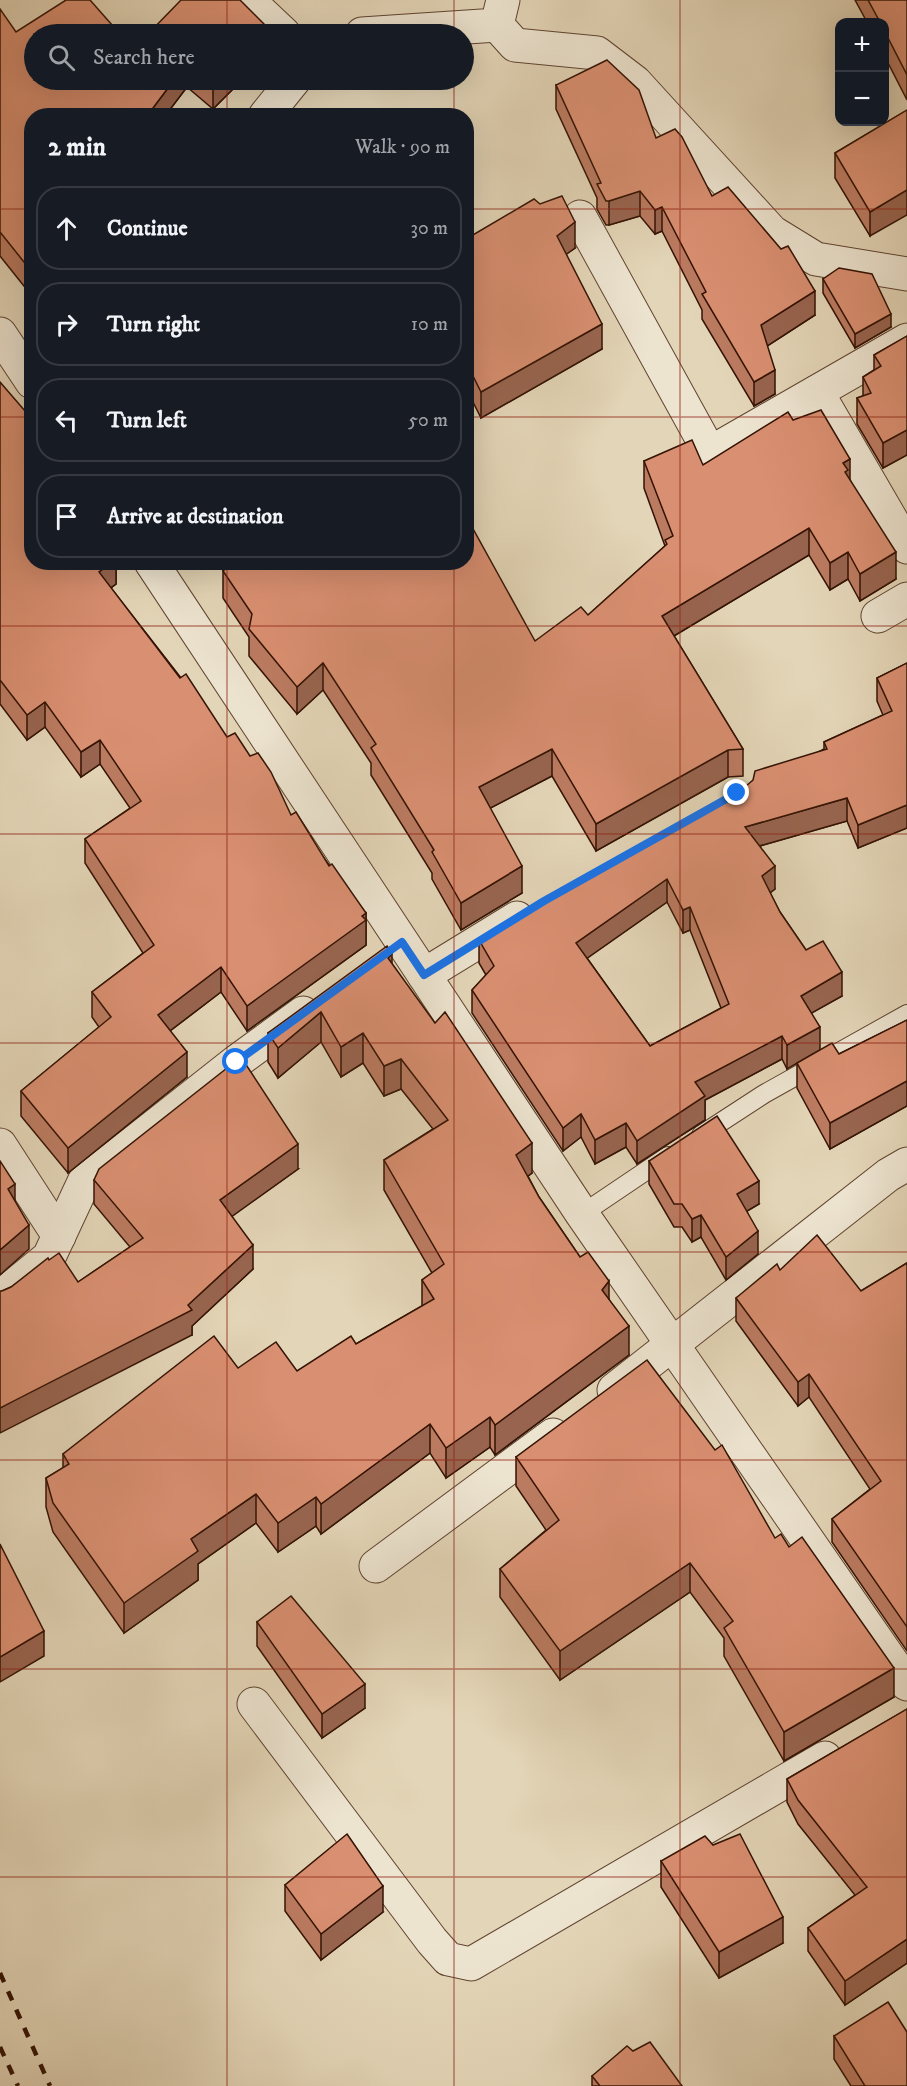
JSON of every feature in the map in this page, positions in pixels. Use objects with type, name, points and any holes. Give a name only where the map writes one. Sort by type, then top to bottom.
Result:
[{"type":"street","points":[[248,0],[273,24]]},
{"type":"street","points":[[428,24],[500,13],[515,45],[597,54],[635,82],[772,232],[816,259],[907,274]]},
{"type":"street","points":[[271,108],[286,90]]},
{"type":"street","points":[[580,217],[710,453],[907,340]]},
{"type":"street","points":[[11,348],[24,369]]},
{"type":"street","points":[[817,392],[907,547]]},
{"type":"street","points":[[156,570],[582,1214],[907,1684]]},
{"type":"street","points":[[878,616],[907,599]]},
{"type":"street","points":[[424,975],[544,901]]},
{"type":"street","points":[[374,962],[402,942]]},
{"type":"street","points":[[0,1297],[49,1257],[84,1182],[217,1076],[328,995]]},
{"type":"street","points":[[0,1145],[59,1236]]},
{"type":"street","points":[[376,1566],[672,1347],[888,1175],[907,1164]]},
{"type":"street","points":[[254,1704],[432,1941],[448,1959],[471,1964],[848,1745]]},
{"type":"lane","points":[[582,1214],[764,1094],[907,1014]]},
{"type":"building","points":[[66,0],[90,0],[111,24],[28,24]]},
{"type":"building","points":[[181,0],[240,0],[264,24],[158,24]]},
{"type":"building","points":[[868,0],[907,0],[907,75],[889,40],[889,18],[878,18]]},
{"type":"building","points":[[0,9],[16,32],[24,27],[24,90],[166,90],[153,108],[24,108],[24,262],[0,232]]},
{"type":"building","points":[[607,60],[639,90],[656,138],[675,129],[682,137],[712,196],[728,187],[781,249],[788,246],[815,291],[761,325],[775,370],[754,382],[702,294],[706,292],[662,207],[655,210],[640,191],[606,201],[597,184],[601,183],[556,85]]},
{"type":"building","points":[[907,110],[907,190],[870,212],[835,153],[880,126],[889,126],[889,121]]},
{"type":"building","points":[[562,196],[575,222],[557,236],[602,324],[481,392],[474,378],[474,234],[534,199],[540,204]]},
{"type":"building","points":[[839,268],[872,274],[891,314],[855,334],[823,279]]},
{"type":"building","points":[[907,336],[907,430],[883,443],[857,398],[871,393],[863,377],[881,366],[874,355]]},
{"type":"building","points":[[0,382],[24,410],[24,570],[102,570],[99,572],[180,678],[186,674],[227,737],[235,733],[250,756],[258,753],[271,772],[291,815],[296,812],[329,866],[332,864],[366,913],[362,916],[366,920],[247,1006],[221,967],[158,1015],[187,1052],[68,1148],[21,1091],[111,1017],[92,992],[154,945],[85,839],[141,801],[100,740],[81,752],[45,702],[27,715],[0,680]]},
{"type":"building","points":[[821,410],[850,459],[843,463],[848,470],[845,472],[896,552],[860,574],[848,552],[830,563],[809,528],[662,616],[743,749],[728,750],[596,824],[552,749],[479,787],[522,866],[461,903],[432,852],[434,850],[371,748],[376,744],[323,663],[297,687],[249,629],[252,614],[223,571],[474,570],[474,531],[535,641],[581,607],[588,615],[667,544],[665,540],[673,536],[644,461],[692,440],[703,465],[788,412],[793,420]]},
{"type":"building","points":[[907,663],[907,805],[858,825],[847,798],[745,827],[775,866],[762,876],[780,912],[806,950],[823,941],[842,972],[801,996],[820,1027],[787,1045],[782,1036],[695,1082],[705,1096],[637,1141],[626,1123],[595,1140],[581,1114],[563,1128],[472,990],[494,966],[479,940],[554,894],[746,786],[753,780],[755,771],[827,749],[824,742],[892,711],[877,678]],"holes":[[[667,879],[683,910],[690,907],[729,1004],[650,1046],[576,943]]]},
{"type":"building","points":[[387,946],[392,954],[388,958],[435,1023],[445,1012],[532,1143],[516,1155],[539,1197],[580,1257],[588,1252],[609,1281],[602,1290],[629,1326],[495,1425],[490,1417],[446,1448],[430,1424],[321,1504],[316,1497],[278,1523],[256,1494],[191,1539],[198,1551],[124,1603],[53,1503],[46,1478],[69,1464],[63,1454],[214,1336],[238,1368],[276,1342],[297,1371],[351,1336],[356,1344],[434,1299],[422,1280],[444,1264],[384,1160],[448,1120],[401,1059],[384,1066],[363,1033],[341,1047],[321,1012],[278,1048],[268,1033]]},
{"type":"building","points":[[907,1020],[907,1081],[830,1123],[797,1063],[832,1043],[839,1054]]},
{"type":"building","points":[[241,1057],[298,1144],[220,1200],[253,1245],[188,1305],[192,1310],[0,1408],[0,1291],[11,1287],[48,1258],[49,1260],[59,1253],[78,1282],[143,1238],[94,1180],[99,1169]]},
{"type":"building","points":[[717,1116],[759,1181],[737,1194],[758,1231],[726,1257],[701,1215],[692,1219],[682,1204],[674,1204],[649,1161]]},
{"type":"building","points":[[0,1161],[15,1184],[8,1189],[29,1225],[0,1250]]},
{"type":"building","points":[[817,1235],[861,1291],[907,1263],[907,1627],[832,1519],[881,1481],[809,1374],[798,1382],[736,1298],[777,1264],[780,1270]]},
{"type":"building","points":[[647,1360],[715,1450],[722,1445],[775,1538],[781,1534],[789,1547],[802,1537],[894,1668],[784,1732],[724,1628],[733,1621],[690,1563],[560,1651],[500,1569],[559,1520],[516,1457]]},
{"type":"building","points":[[0,1544],[44,1631],[0,1657]]},
{"type":"building","points":[[291,1596],[365,1684],[322,1714],[257,1622]]},
{"type":"building","points":[[907,1709],[907,1939],[845,1981],[808,1928],[867,1887],[798,1800],[787,1779]]},
{"type":"building","points":[[347,1834],[383,1886],[321,1934],[285,1885]]},
{"type":"building","points":[[740,1834],[783,1917],[719,1952],[661,1861],[705,1836],[713,1845]]},
{"type":"building","points":[[888,2002],[907,2032],[907,2086],[865,2086],[834,2036]]},
{"type":"building","points":[[650,2042],[682,2086],[600,2086],[592,2076],[627,2046],[633,2051]]},
{"type":"railway","points":[[0,1973],[50,2086]]},
{"type":"railway","points":[[0,2047],[18,2086]]},
{"type":"route","points":[[236,1062],[402,942],[424,975],[544,901],[737,793]]}]
